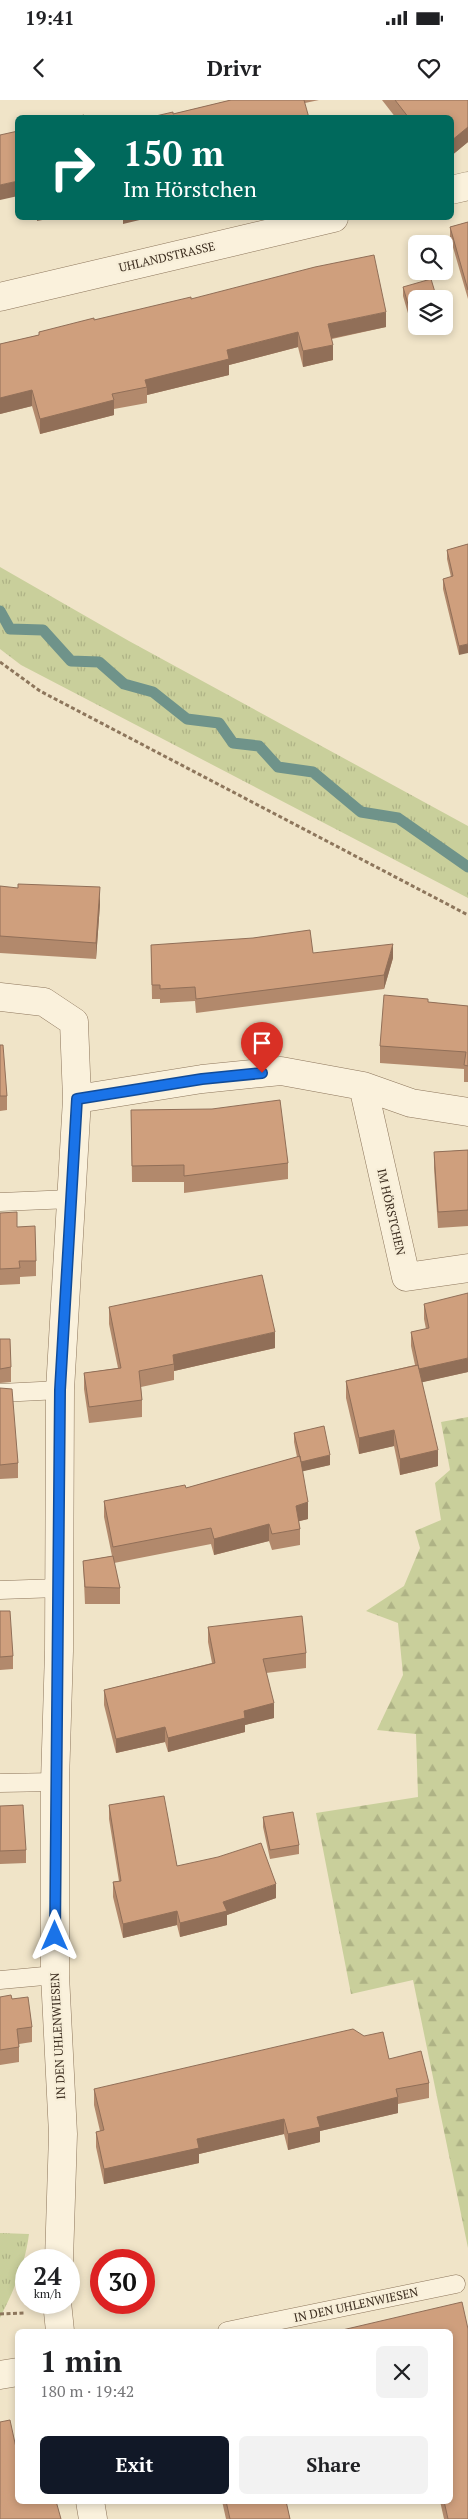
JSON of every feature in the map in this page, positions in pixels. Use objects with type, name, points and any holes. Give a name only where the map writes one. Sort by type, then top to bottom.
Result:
[{"type":"street","points":[[454,189],[468,186]]},
{"type":"street","name":"UHLANDSTRASSE","points":[[0,297],[326,220]]},
{"type":"street","name":"IN DEN UHLENWIESEN","points":[[0,997],[44,1002],[74,1022],[77,1099],[60,1390],[59,1588],[55,1782],[55,1975],[63,2134],[58,2249]]},
{"type":"street","points":[[77,1099],[202,1079],[281,1071],[363,1086],[411,1103],[468,1112]]},
{"type":"street","name":"IM HÖRSTCHEN","points":[[363,1086],[406,1277],[468,1268]]},
{"type":"street","points":[[58,2314],[60,2329]]},
{"type":"street","points":[[0,2375],[15,2372]]},
{"type":"street","points":[[90,2504],[93,2519]]},
{"type":"lane","points":[[0,1202],[71,1199]]},
{"type":"lane","points":[[0,1393],[60,1390]]},
{"type":"lane","points":[[0,1590],[59,1588]]},
{"type":"lane","points":[[0,1783],[55,1782]]},
{"type":"lane","points":[[0,1980],[55,1975]]},
{"type":"lane","name":"IN DEN UHLENWIESEN","points":[[237,2329],[456,2284]]},
{"type":"path","points":[[0,662],[40,691],[468,915]]},
{"type":"green space","points":[[0,567],[129,641],[468,826],[468,898],[21,665],[0,649]]},
{"type":"green space","points":[[468,1417],[468,2248],[413,1980],[351,1994],[316,1813],[418,1797],[416,1734],[377,1730],[403,1675],[398,1623],[366,1611],[404,1586],[420,1548],[415,1531],[441,1520],[435,1483],[450,1470],[441,1422]]},
{"type":"green space","points":[[0,2233],[29,2234],[26,2249],[15,2249],[15,2284],[0,2318]]},
{"type":"building","points":[[231,100],[304,100],[308,115],[160,115],[173,112],[173,114]]},
{"type":"building","points":[[395,100],[468,100],[468,127],[454,139],[454,115],[407,115]]},
{"type":"building","points":[[15,132],[15,182],[0,185],[0,135]]},
{"type":"building","points":[[468,222],[468,290],[453,235],[450,227]]},
{"type":"building","points":[[374,255],[386,312],[328,324],[333,345],[303,351],[298,332],[227,350],[229,359],[145,380],[147,387],[112,394],[114,400],[40,419],[32,390],[0,398],[0,344],[39,335],[39,332],[94,318],[94,320],[191,297],[191,299],[315,267]]},
{"type":"building","points":[[431,280],[434,290],[408,290],[408,304],[403,287]]},
{"type":"building","points":[[468,544],[468,644],[459,646],[443,579],[453,576],[447,550]]},
{"type":"building","points":[[18,884],[100,887],[96,943],[0,936],[0,886],[18,888]]},
{"type":"building","points":[[310,930],[313,953],[393,944],[384,975],[196,999],[195,987],[160,989],[160,985],[152,985],[151,945],[253,938]]},
{"type":"building","points":[[384,995],[428,999],[428,1002],[468,1006],[468,1066],[464,1065],[466,1052],[380,1046]]},
{"type":"building","points":[[0,1045],[3,1045],[7,1096],[0,1096]]},
{"type":"building","points":[[280,1100],[288,1163],[184,1176],[184,1165],[132,1166],[131,1110],[212,1109]]},
{"type":"building","points":[[468,1150],[468,1210],[438,1212],[434,1152]]},
{"type":"building","points":[[17,1212],[17,1227],[35,1226],[36,1261],[19,1261],[20,1268],[0,1269],[0,1213]]},
{"type":"building","points":[[262,1275],[275,1332],[173,1355],[174,1364],[139,1371],[142,1400],[89,1407],[84,1373],[121,1368],[109,1307]]},
{"type":"building","points":[[468,1293],[468,1358],[419,1369],[411,1332],[429,1328],[424,1304]]},
{"type":"building","points":[[0,1339],[10,1339],[11,1367],[0,1369]]},
{"type":"building","points":[[418,1365],[438,1450],[400,1459],[394,1430],[359,1438],[346,1381]]},
{"type":"building","points":[[0,1388],[12,1389],[18,1463],[0,1465]]},
{"type":"building","points":[[324,1426],[330,1455],[301,1462],[294,1433]]},
{"type":"building","points":[[300,1456],[308,1502],[296,1506],[300,1529],[272,1534],[269,1524],[214,1539],[211,1528],[113,1547],[104,1501],[185,1485],[186,1488]]},
{"type":"building","points":[[113,1556],[120,1588],[85,1587],[83,1561]]},
{"type":"building","points":[[0,1611],[10,1611],[13,1656],[0,1657]]},
{"type":"building","points":[[302,1616],[306,1653],[263,1659],[274,1703],[244,1711],[245,1718],[168,1738],[165,1727],[116,1739],[104,1690],[215,1663],[208,1627]]},
{"type":"building","points":[[164,1796],[177,1866],[218,1857],[261,1843],[276,1884],[223,1902],[227,1911],[180,1923],[177,1911],[123,1924],[113,1882],[121,1881],[109,1805]]},
{"type":"building","points":[[23,1805],[26,1850],[0,1851],[0,1806]]},
{"type":"building","points":[[293,1812],[299,1845],[270,1850],[263,1817]]},
{"type":"building","points":[[11,1995],[12,1999],[28,1997],[32,2027],[17,2029],[19,2047],[0,2050],[0,1997]]},
{"type":"building","points":[[353,2029],[364,2036],[383,2032],[389,2059],[421,2051],[429,2083],[396,2089],[398,2097],[317,2117],[320,2127],[288,2134],[284,2119],[197,2139],[199,2148],[104,2169],[96,2132],[104,2130],[94,2089]]},
{"type":"building","points":[[462,2302],[468,2329],[468,2519],[448,2519],[445,2504],[453,2504],[453,2329],[347,2329]]},
{"type":"building","points":[[10,2420],[15,2443],[15,2504],[57,2504],[61,2519],[0,2519],[0,2422]]},
{"type":"building","points":[[227,2504],[287,2504],[290,2519],[230,2519]]},
{"type":"waterway","points":[[0,611],[10,629],[43,630],[71,661],[99,662],[124,684],[153,692],[187,719],[219,723],[233,743],[259,746],[278,767],[313,772],[361,812],[398,818],[468,867]]},
{"type":"route","points":[[55,1936],[60,1390],[77,1099],[202,1079],[262,1073]]}]
